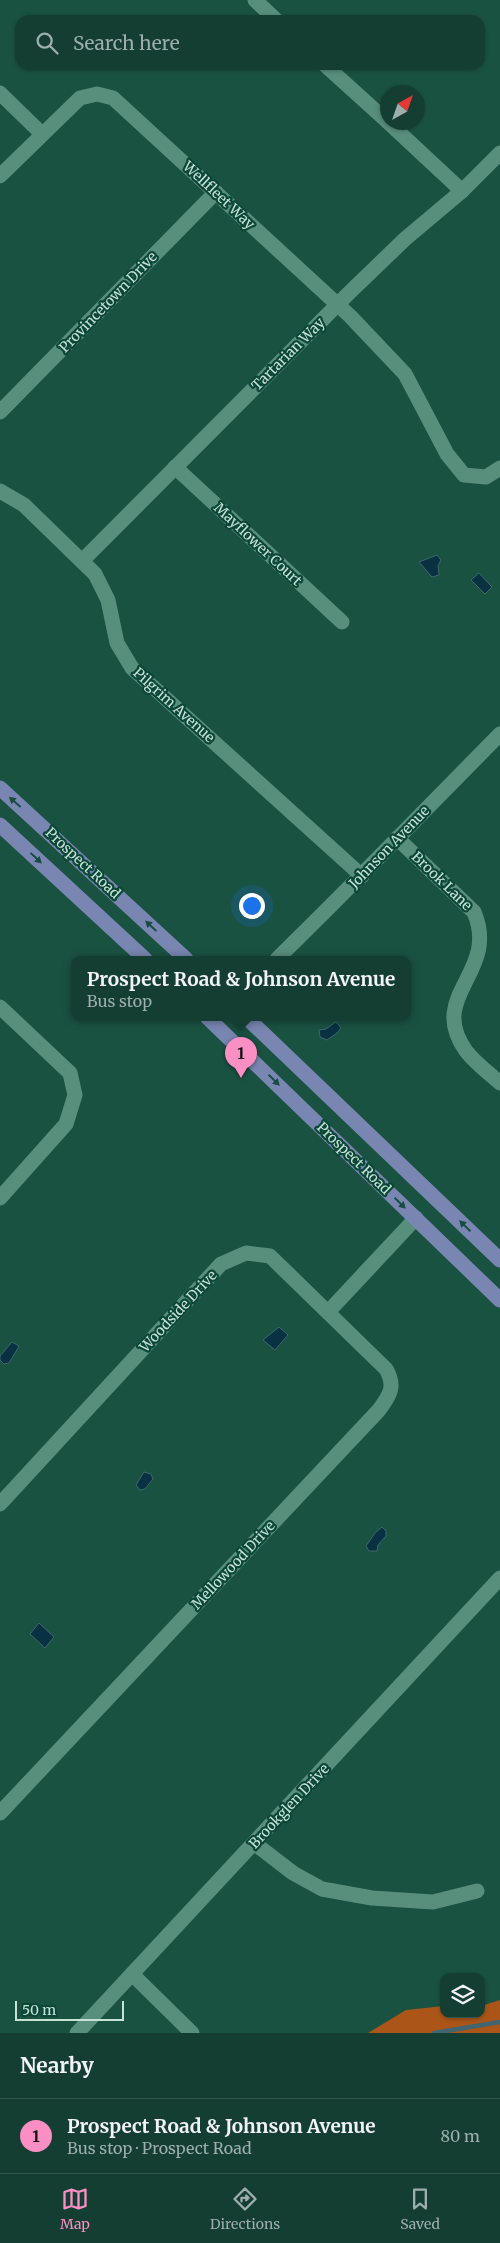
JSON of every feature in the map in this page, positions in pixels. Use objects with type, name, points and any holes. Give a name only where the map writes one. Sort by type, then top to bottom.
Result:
[{"type":"main road","name":"Prospect Road","points":[[0,788],[183,956]]},
{"type":"main road","name":"Prospect Road","points":[[0,825],[142,956]]},
{"type":"main road","name":"Prospect Road","points":[[215,1021],[500,1300]]},
{"type":"main road","name":"Prospect Road","points":[[250,1021],[500,1260]]},
{"type":"street","points":[[255,0],[271,15]]},
{"type":"street","points":[[331,70],[380,115]]},
{"type":"street","points":[[0,93],[42,134],[0,176]]},
{"type":"street","name":"Wellfleet Way","points":[[42,134],[80,98],[96,94],[113,98],[120,103],[337,305],[405,374],[447,454],[464,475],[486,477],[500,468]]},
{"type":"street","points":[[397,130],[462,191]]},
{"type":"street","name":"Tartarian Way","points":[[82,561],[405,238],[462,191],[500,153]]},
{"type":"street","name":"Provincetown Drive","points":[[0,412],[216,192]]},
{"type":"street","name":"Mayflower Court","points":[[175,468],[342,622]]},
{"type":"street","name":"Pilgrim Avenue","points":[[0,490],[24,505],[95,574],[108,600],[117,643],[132,668],[362,876]]},
{"type":"street","name":"Johnson Avenue","points":[[280,956],[362,876],[500,734]]},
{"type":"street","name":"Brook Lane","points":[[397,838],[474,912],[482,923],[486,942],[483,963],[461,998],[457,1024],[460,1039],[466,1050],[500,1083]]},
{"type":"street","points":[[0,1008],[70,1073],[75,1095],[66,1124],[0,1198]]},
{"type":"street","points":[[329,1311],[416,1218]]},
{"type":"street","name":"Woodside Drive","points":[[0,1504],[222,1264],[246,1253],[270,1256],[329,1311]]},
{"type":"street","name":"Mellowood Drive","points":[[0,1813],[385,1401],[391,1390],[391,1378],[386,1368],[329,1311]]},
{"type":"street","name":"Brookglen Drive","points":[[77,2033],[500,1578]]},
{"type":"street","points":[[254,1843],[292,1873],[322,1889],[372,1898],[433,1902],[476,1891]]},
{"type":"street","points":[[132,1974],[192,2033]]},
{"type":"shaded area","points":[[500,2000],[500,2033],[368,2033],[406,2010],[440,2006],[440,2018],[485,2018],[485,2005]]},
{"type":"water","points":[[437,555],[441,560],[438,566],[439,575],[432,577],[419,562]]},
{"type":"water","points":[[479,573],[492,587],[485,594],[471,580]]},
{"type":"water","points":[[336,1022],[341,1028],[337,1033],[327,1040],[320,1037],[319,1030],[326,1029]]},
{"type":"water","points":[[279,1327],[288,1335],[275,1350],[263,1340]]},
{"type":"water","points":[[12,1342],[19,1346],[9,1363],[4,1364],[0,1360],[0,1356]]},
{"type":"water","points":[[144,1472],[151,1474],[153,1479],[145,1489],[140,1490],[136,1485]]},
{"type":"water","points":[[382,1527],[386,1531],[386,1536],[378,1545],[377,1551],[369,1551],[366,1546]]},
{"type":"water","points":[[39,1623],[54,1637],[45,1648],[30,1634]]},
{"type":"waterway","points":[[434,2033],[500,2022]]},
{"type":"place","name":"Prospect Road & Johnson Avenue","points":[[241,1078]]}]
